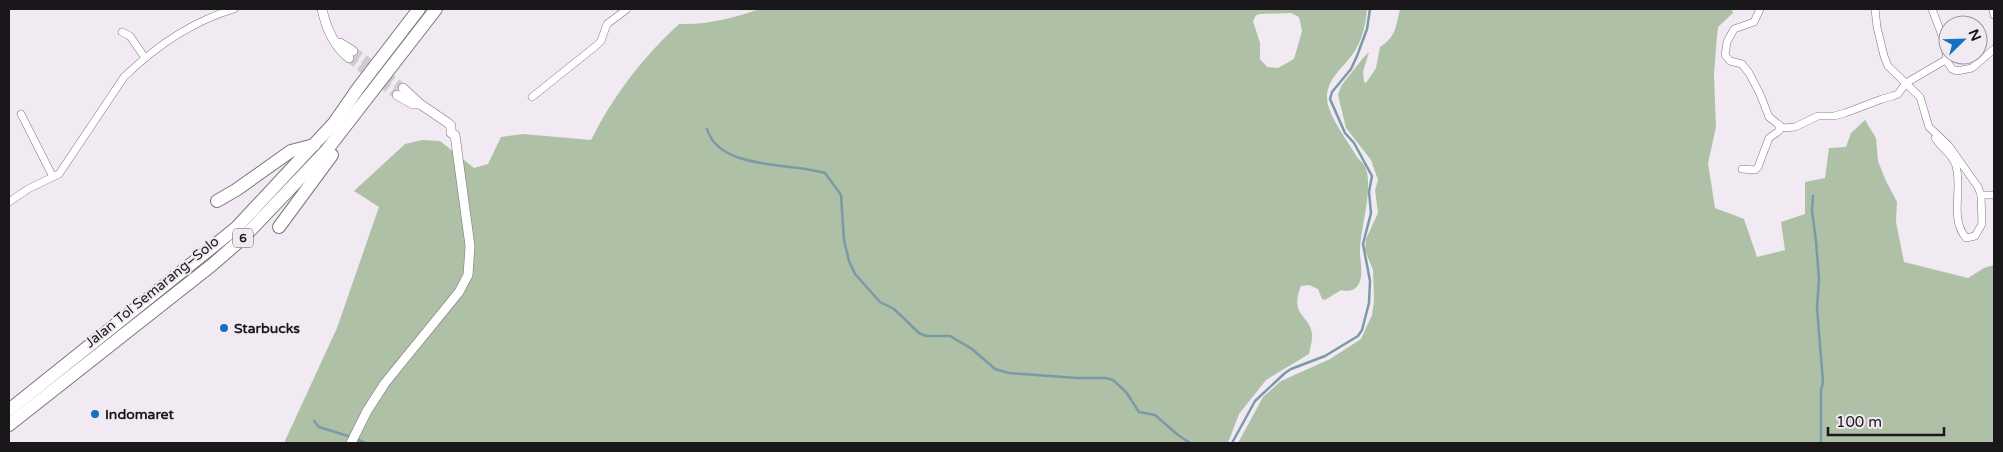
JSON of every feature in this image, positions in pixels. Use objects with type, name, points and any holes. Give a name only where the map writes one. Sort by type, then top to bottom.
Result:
[{"type":"highway","name":"Jalan Tol Semarang–Solo","points":[[9,410],[236,228],[334,123],[359,87],[420,9]]},
{"type":"highway","name":"Jalan Tol Semarang–Solo","points":[[9,425],[212,265],[243,238],[326,151],[436,9]]},
{"type":"highway","points":[[278,227],[348,133],[362,106]]},
{"type":"highway","points":[[217,201],[236,190],[291,151],[314,145]]},
{"type":"street","points":[[9,202],[28,189],[59,174],[124,77],[145,58],[208,18],[234,9]]},
{"type":"street","points":[[322,9],[326,25],[336,43],[340,43],[351,54]]},
{"type":"street","points":[[532,98],[597,45],[607,24],[627,9]]},
{"type":"street","points":[[1760,9],[1754,22],[1734,29],[1727,42],[1725,55],[1730,61],[1742,64],[1760,94],[1769,117],[1783,128],[1795,128],[1818,116],[1834,116],[1898,94],[1906,83],[1938,64]]},
{"type":"street","points":[[1875,9],[1884,56],[1892,71],[1920,97],[1925,119],[1938,143],[1950,155],[1956,165],[1959,194],[1957,222],[1966,238],[1976,236],[1982,224],[1981,195],[1978,187],[1949,146],[1934,133]]},
{"type":"street","points":[[1932,9],[1938,25]]},
{"type":"street","points":[[1993,9],[1994,15]]},
{"type":"street","points":[[122,32],[130,36],[145,58]]},
{"type":"street","points":[[1949,65],[1957,71],[1976,65]]},
{"type":"street","points":[[352,443],[367,411],[386,383],[459,292],[468,275],[470,246],[455,135],[451,133],[451,126],[448,123],[400,91]]},
{"type":"street","points":[[22,114],[54,177]]},
{"type":"street","points":[[1742,169],[1755,170],[1758,167],[1769,138],[1779,131],[1780,126]]},
{"type":"street","points":[[1981,195],[1994,195]]},
{"type":"green space","points":[[760,9],[1367,9],[1364,29],[1358,44],[1331,82],[1327,96],[1334,119],[1357,157],[1365,166],[1368,178],[1360,248],[1360,281],[1353,290],[1341,290],[1325,300],[1322,299],[1318,289],[1309,285],[1301,286],[1297,303],[1312,334],[1309,354],[1266,380],[1239,414],[1228,443],[284,443],[337,328],[379,207],[354,191],[405,144],[422,140],[440,141],[474,168],[488,164],[501,137],[523,134],[591,140],[629,78],[679,24],[710,22]],"holes":[[[1291,13],[1299,17],[1302,31],[1294,59],[1278,68],[1267,67],[1260,59],[1260,43],[1253,21],[1256,15]]]},
{"type":"green space","points":[[1400,9],[1732,9],[1733,13],[1718,27],[1716,47],[1714,75],[1716,127],[1708,163],[1715,208],[1744,219],[1757,257],[1785,250],[1781,222],[1805,214],[1805,182],[1825,178],[1829,148],[1846,147],[1851,133],[1865,120],[1876,138],[1878,161],[1897,202],[1896,222],[1904,262],[1968,278],[1984,268],[1994,265],[1994,443],[1238,443],[1263,397],[1281,381],[1330,359],[1361,339],[1372,315],[1374,301],[1373,270],[1365,250],[1366,239],[1378,213],[1375,190],[1378,180],[1371,160],[1346,128],[1338,95],[1341,86],[1369,52],[1363,72],[1364,82],[1366,83],[1376,68],[1380,47],[1389,39],[1394,31]]},
{"type":"waterway","points":[[1232,443],[1255,401],[1285,373],[1325,356],[1358,336],[1362,330],[1369,303],[1370,281],[1363,244],[1371,213],[1369,192],[1372,176],[1354,143],[1345,133],[1330,99],[1332,92],[1351,69],[1357,56],[1367,29],[1370,9]]},
{"type":"waterway","points":[[707,129],[714,142],[726,152],[741,158],[758,163],[825,173],[841,195],[844,240],[849,261],[855,274],[880,302],[894,309],[919,333],[926,336],[950,336],[972,349],[995,369],[1009,373],[1106,378],[1113,380],[1126,392],[1139,412],[1155,415],[1190,443]]},
{"type":"waterway","points":[[1813,196],[1812,211],[1819,279],[1817,308],[1823,382],[1821,390],[1821,443]]},
{"type":"waterway","points":[[314,421],[319,427],[351,437]]},
{"type":"waterway","points":[[356,439],[365,443]]},
{"type":"tunnel","points":[[353,51],[403,88]]},
{"type":"tunnel","points":[[349,58],[397,95]]},
{"type":"place","name":"Starbucks","points":[[224,328]]},
{"type":"place","name":"Indomaret","points":[[95,414]]}]
